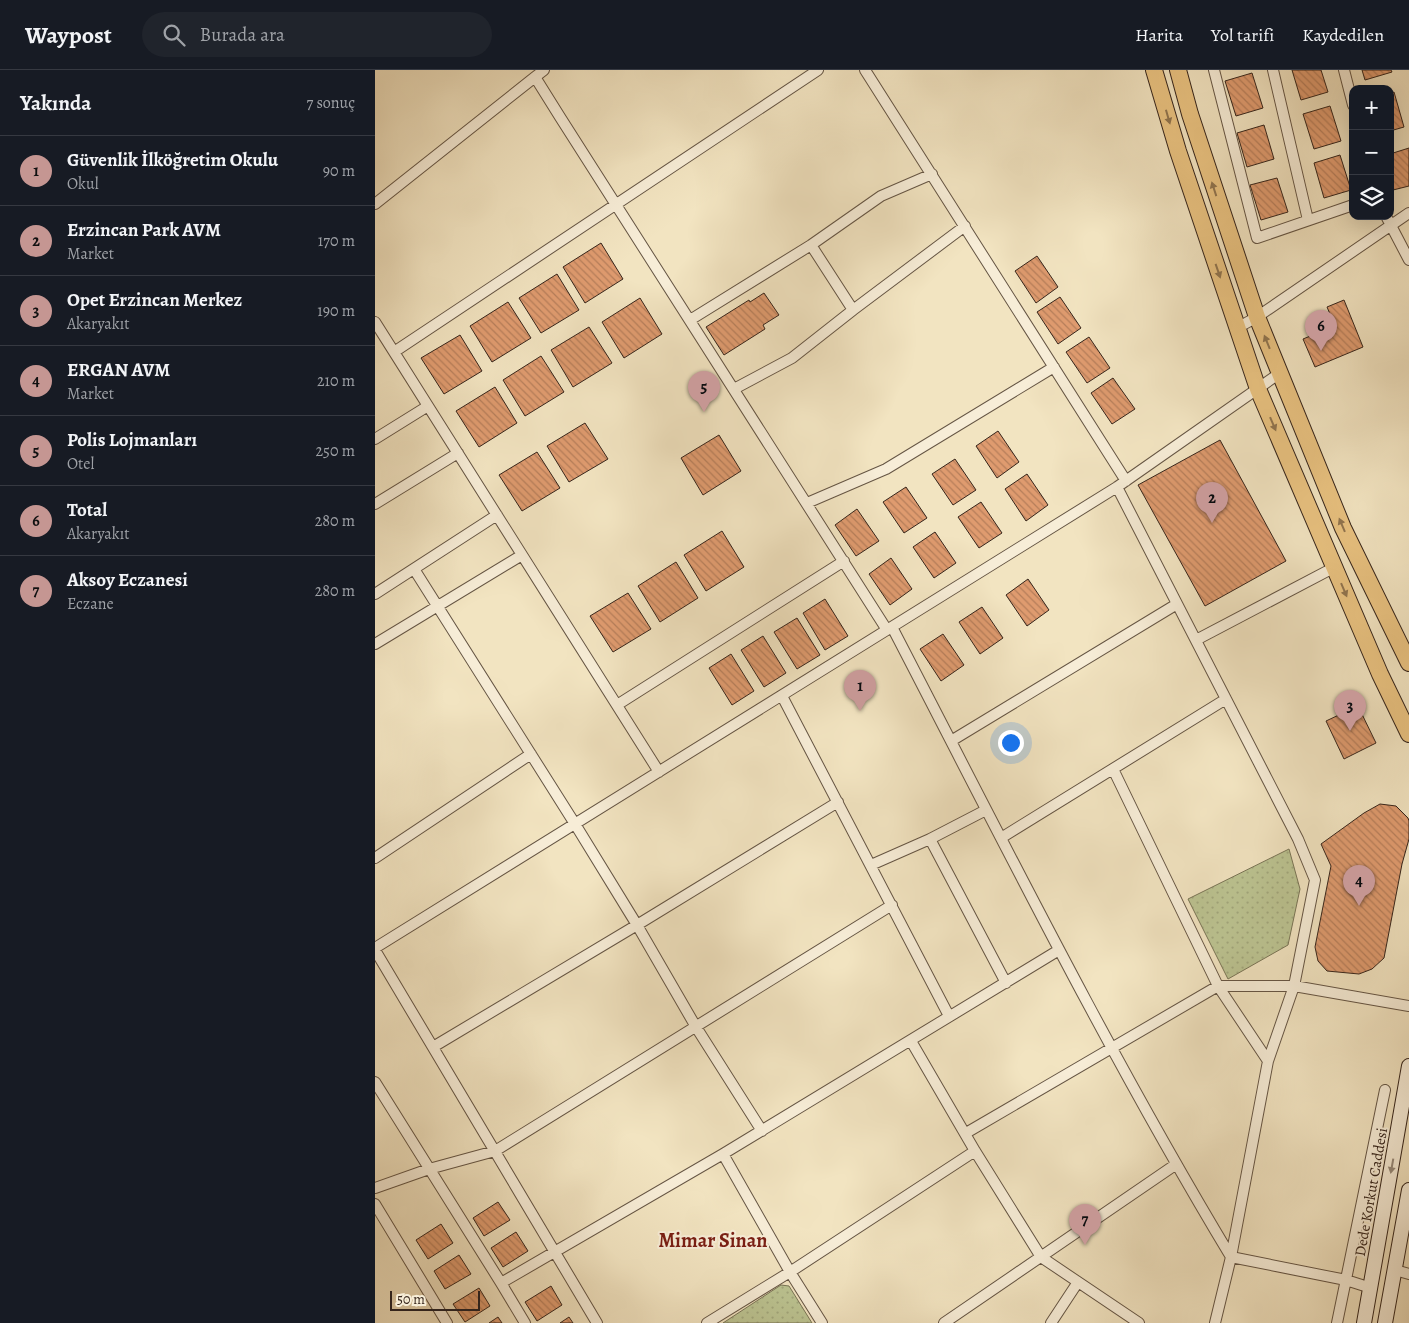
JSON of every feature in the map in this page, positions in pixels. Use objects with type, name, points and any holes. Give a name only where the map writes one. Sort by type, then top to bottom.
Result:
[{"type":"main road","points":[[1154,70],[1178,151],[1258,388],[1381,674],[1409,734]]},
{"type":"main road","points":[[1177,70],[1189,114],[1257,316],[1343,528],[1409,663]]},
{"type":"main road","name":"Dede Korkut Caddesi","points":[[1363,1323],[1371,1288],[1409,1066]]},
{"type":"main road","points":[[1385,1323],[1402,1272],[1409,1190]]},
{"type":"street","points":[[394,352],[817,70]]},
{"type":"street","points":[[865,70],[1054,367],[1122,484],[1177,604],[1298,839],[1315,880],[1294,986],[1268,1061],[1231,1257],[1215,1323]]},
{"type":"street","points":[[1214,70],[1257,238],[1349,206]]},
{"type":"street","points":[[1273,70],[1308,220]]},
{"type":"street","points":[[1344,70],[1349,89]]},
{"type":"street","points":[[375,204],[539,73],[615,204],[844,561],[890,629],[951,741],[1111,1049],[1175,1165],[1231,1257],[1346,1280],[1371,1288]]},
{"type":"street","points":[[690,320],[811,245],[881,196],[932,174]]},
{"type":"street","points":[[1237,328],[1257,316],[1388,221],[1409,213]]},
{"type":"street","points":[[1388,221],[1409,260]]},
{"type":"street","points":[[734,389],[792,358],[965,226]]},
{"type":"street","points":[[811,245],[853,310]]},
{"type":"street","points":[[375,322],[659,772]]},
{"type":"street","points":[[807,503],[886,468],[1054,367]]},
{"type":"street","points":[[597,1323],[375,949],[1122,484],[1279,372]]},
{"type":"street","points":[[375,439],[428,406]]},
{"type":"street","points":[[375,504],[458,453]]},
{"type":"street","points":[[375,594],[497,515]]},
{"type":"street","points":[[375,644],[522,555]]},
{"type":"street","points":[[617,705],[844,561]]},
{"type":"street","points":[[1196,640],[1335,568]]},
{"type":"street","points":[[414,569],[575,824],[637,925],[696,1027],[762,1131]]},
{"type":"street","points":[[951,741],[1177,604]]},
{"type":"street","points":[[782,696],[949,1016]]},
{"type":"street","points":[[1001,838],[1226,699]]},
{"type":"street","points":[[375,858],[531,754]]},
{"type":"street","points":[[1113,769],[1218,986],[1268,1061]]},
{"type":"street","points":[[433,1047],[838,802]]},
{"type":"street","points":[[871,865],[986,810]]},
{"type":"street","points":[[930,838],[1006,983]]},
{"type":"street","points":[[375,1188],[429,1168],[495,1151],[892,905]]},
{"type":"street","points":[[501,1283],[762,1131],[1059,950]]},
{"type":"street","points":[[965,1133],[1218,986],[1294,986],[1409,1006]]},
{"type":"street","points":[[911,1041],[975,1151],[1041,1257],[1139,1323]]},
{"type":"street","points":[[375,1082],[525,1323]]},
{"type":"street","points":[[1337,1323],[1385,1090]]},
{"type":"street","points":[[707,1323],[790,1272],[975,1151]]},
{"type":"street","points":[[723,1154],[790,1272],[822,1323]]},
{"type":"street","points":[[944,1323],[1175,1165]]},
{"type":"street","points":[[375,1204],[447,1323]]},
{"type":"street","points":[[1051,1323],[1079,1282]]},
{"type":"green space","points":[[1289,849],[1300,889],[1288,945],[1228,979],[1188,899]]},
{"type":"green space","points":[[781,1285],[789,1286],[812,1323],[723,1323]]},
{"type":"building","points":[[1292,70],[1321,70],[1328,92],[1301,100]]},
{"type":"building","points":[[1362,70],[1391,70],[1392,72],[1365,80]]},
{"type":"building","points":[[1252,73],[1263,108],[1236,116],[1225,81]]},
{"type":"building","points":[[1394,92],[1404,127],[1394,130]]},
{"type":"building","points":[[1330,106],[1341,141],[1314,149],[1303,114]]},
{"type":"building","points":[[1264,125],[1274,159],[1247,167],[1237,133]]},
{"type":"building","points":[[1409,148],[1409,186],[1394,190],[1394,175],[1394,153]]},
{"type":"building","points":[[1340,155],[1349,184],[1349,191],[1324,198],[1314,163]]},
{"type":"building","points":[[1277,178],[1288,212],[1261,220],[1250,185]]},
{"type":"building","points":[[601,243],[623,279],[585,303],[563,267]]},
{"type":"building","points":[[1037,256],[1058,287],[1036,303],[1015,271]]},
{"type":"building","points":[[557,274],[579,310],[541,333],[519,298]]},
{"type":"building","points":[[764,293],[779,315],[763,325],[765,329],[724,355],[706,327],[749,300],[750,302]]},
{"type":"building","points":[[1060,297],[1081,328],[1058,344],[1037,312]]},
{"type":"building","points":[[640,298],[662,334],[624,358],[602,322]]},
{"type":"building","points":[[1344,300],[1363,347],[1315,367],[1303,339],[1335,326],[1327,307]]},
{"type":"building","points":[[508,302],[531,338],[492,362],[470,326]]},
{"type":"building","points":[[589,327],[612,363],[573,387],[551,350]]},
{"type":"building","points":[[460,335],[482,371],[444,394],[421,358]]},
{"type":"building","points":[[1089,337],[1110,368],[1087,383],[1066,352]]},
{"type":"building","points":[[541,356],[564,392],[525,416],[503,380]]},
{"type":"building","points":[[1113,378],[1135,409],[1112,424],[1091,393]]},
{"type":"building","points":[[495,387],[517,423],[479,447],[456,411]]},
{"type":"building","points":[[585,423],[608,459],[569,482],[547,446]]},
{"type":"building","points":[[998,431],[1019,462],[997,478],[976,446]]},
{"type":"building","points":[[719,435],[741,471],[703,495],[681,458]]},
{"type":"building","points":[[1220,440],[1286,561],[1205,606],[1138,485]]},
{"type":"building","points":[[537,452],[560,488],[522,511],[499,475]]},
{"type":"building","points":[[955,459],[976,490],[953,505],[932,474]]},
{"type":"building","points":[[1027,474],[1048,505],[1026,521],[1005,489]]},
{"type":"building","points":[[906,487],[927,518],[904,533],[883,502]]},
{"type":"building","points":[[981,502],[1002,533],[979,548],[958,517]]},
{"type":"building","points":[[857,509],[879,541],[856,556],[835,525]]},
{"type":"building","points":[[722,531],[744,567],[706,591],[684,555]]},
{"type":"building","points":[[935,532],[956,563],[934,578],[913,547]]},
{"type":"building","points":[[891,558],[912,589],[890,605],[869,574]]},
{"type":"building","points":[[676,562],[698,598],[660,622],[638,586]]},
{"type":"building","points":[[1028,579],[1049,610],[1027,626],[1006,595]]},
{"type":"building","points":[[628,593],[651,629],[613,652],[590,616]]},
{"type":"building","points":[[825,599],[848,636],[825,650],[803,613]]},
{"type":"building","points":[[982,607],[1003,638],[980,654],[959,622]]},
{"type":"building","points":[[797,618],[820,655],[797,669],[774,632]]},
{"type":"building","points":[[943,634],[964,665],[941,681],[920,649]]},
{"type":"building","points":[[763,636],[786,673],[764,687],[741,650]]},
{"type":"building","points":[[731,654],[754,691],[732,705],[709,668]]},
{"type":"building","points":[[1358,706],[1376,743],[1344,759],[1326,721]]},
{"type":"building","points":[[1380,804],[1396,806],[1409,821],[1409,839],[1402,864],[1384,958],[1372,969],[1359,974],[1327,971],[1318,961],[1315,947],[1331,866],[1321,844],[1364,813]]},
{"type":"building","points":[[498,1202],[510,1220],[484,1236],[473,1218]]},
{"type":"building","points":[[441,1224],[453,1243],[428,1259],[416,1240]]},
{"type":"building","points":[[516,1232],[528,1251],[503,1267],[491,1248]]},
{"type":"building","points":[[459,1255],[471,1274],[445,1289],[434,1271]]},
{"type":"building","points":[[551,1286],[562,1305],[537,1321],[525,1302]]},
{"type":"building","points":[[479,1288],[490,1306],[465,1322],[453,1304]]},
{"type":"building","points":[[498,1317],[502,1323],[489,1323]]},
{"type":"building","points":[[569,1317],[573,1323],[560,1323]]},
{"type":"place","name":"Total","points":[[1321,351]]},
{"type":"place","name":"Polis Lojmanları","points":[[704,412]]},
{"type":"place","name":"Erzincan Park AVM","points":[[1212,523]]},
{"type":"place","name":"Güvenlik İlköğretim Okulu","points":[[860,711]]},
{"type":"place","name":"Opet Erzincan Merkez","points":[[1350,731]]},
{"type":"place","name":"ERGAN AVM","points":[[1359,906]]},
{"type":"place","name":"Aksoy Eczanesi","points":[[1085,1245]]},
{"type":"district","name":"Mimar Sinan","points":[[713,1240]]}]
